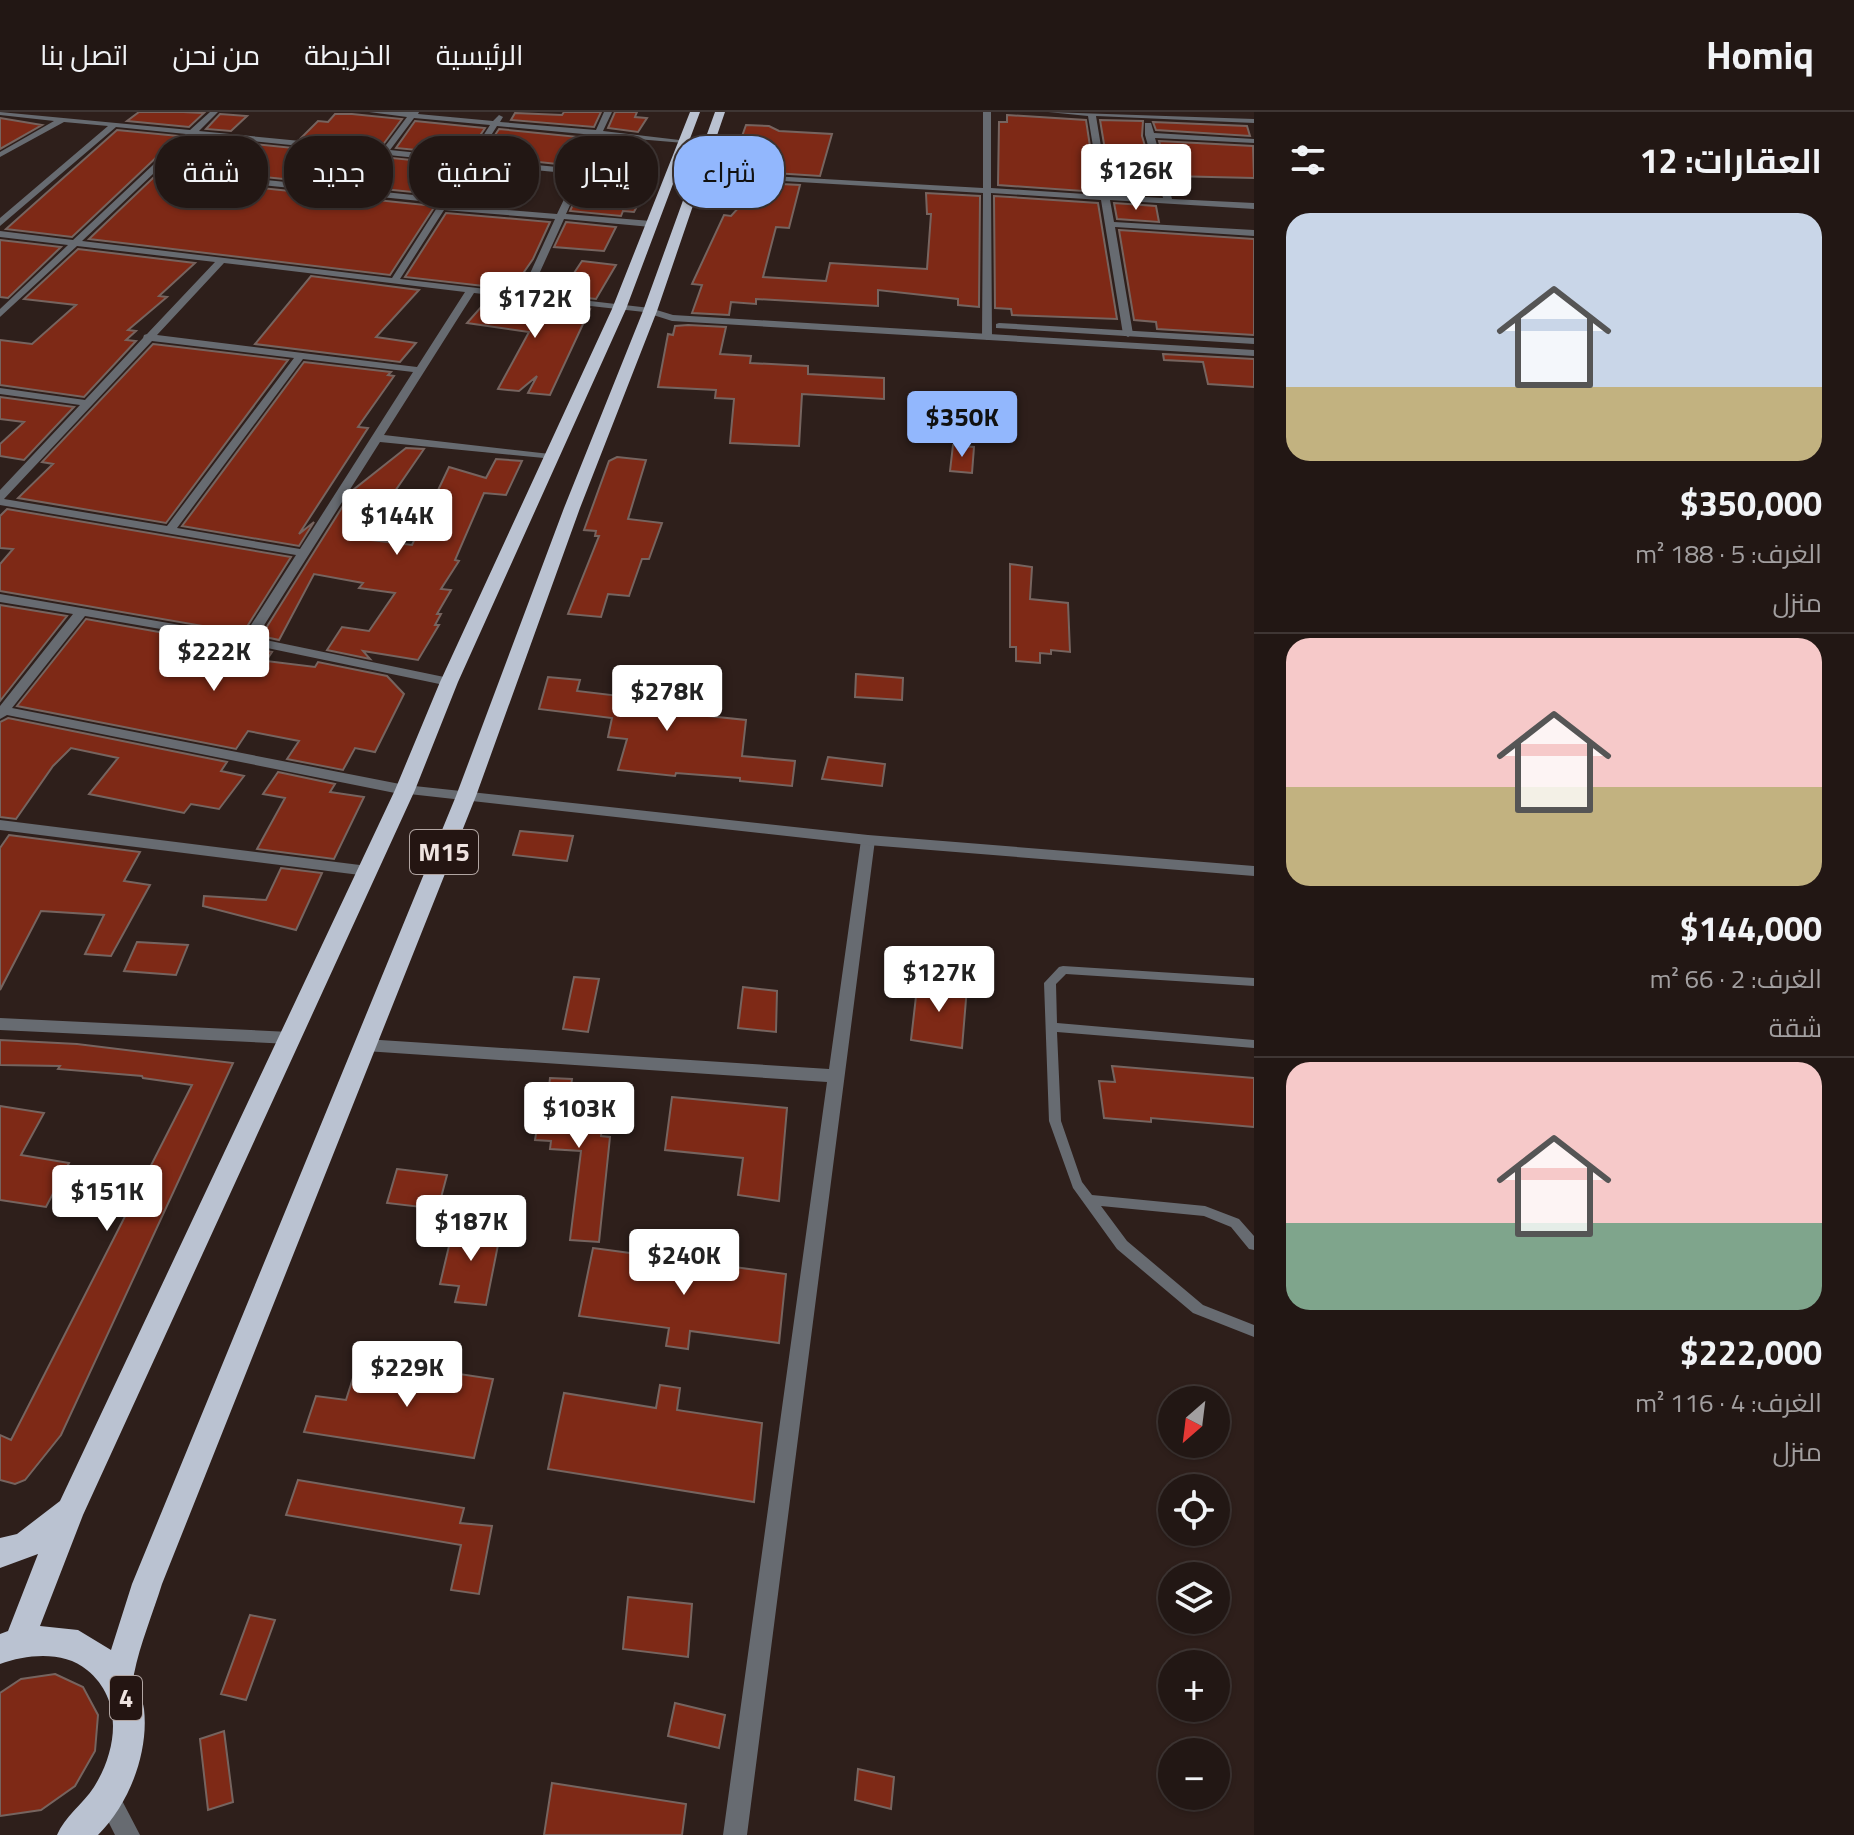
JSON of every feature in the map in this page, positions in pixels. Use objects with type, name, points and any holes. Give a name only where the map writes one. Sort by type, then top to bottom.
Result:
[{"type":"highway","name":"M15","points":[[686,136],[695,112]]},
{"type":"highway","name":"M15","points":[[711,136],[720,112]]},
{"type":"highway","name":"M15","points":[[70,1511],[405,790],[449,682],[619,309],[674,166]]},
{"type":"highway","name":"M15","points":[[147,1584],[466,796],[686,208]]},
{"type":"highway","points":[[0,1553],[24,1547],[70,1511]]},
{"type":"highway","name":"4","points":[[70,1511],[10,1645],[77,1643],[118,1676],[128,1702],[129,1733],[123,1765],[108,1797],[82,1832]]},
{"type":"highway","name":"4","points":[[118,1676],[147,1584]]},
{"type":"street","points":[[0,314],[214,112]]},
{"type":"street","points":[[373,112],[674,140]]},
{"type":"street","points":[[486,136],[502,112]]},
{"type":"street","points":[[598,136],[608,112]]},
{"type":"street","points":[[987,112],[987,331]]},
{"type":"street","points":[[1052,112],[1254,121]]},
{"type":"street","points":[[0,113],[284,142]]},
{"type":"street","points":[[1091,113],[1128,334]]},
{"type":"street","points":[[393,142],[414,114]]},
{"type":"street","points":[[1146,114],[1168,201]]},
{"type":"street","points":[[0,155],[63,119]]},
{"type":"street","points":[[0,223],[114,125]]},
{"type":"street","points":[[1149,135],[1254,141]]},
{"type":"street","points":[[151,171],[409,200]]},
{"type":"street","points":[[784,179],[1254,206]]},
{"type":"street","points":[[394,281],[441,208]]},
{"type":"street","points":[[480,208],[651,224]]},
{"type":"street","points":[[524,297],[564,208]]},
{"type":"street","points":[[1109,224],[1254,233]]},
{"type":"street","points":[[0,234],[650,311],[672,318],[1254,341]]},
{"type":"street","points":[[0,500],[147,337],[222,260]]},
{"type":"street","points":[[248,640],[471,290]]},
{"type":"street","points":[[987,331],[1254,353]]},
{"type":"street","points":[[147,337],[420,370]]},
{"type":"street","points":[[170,530],[300,356]]},
{"type":"street","points":[[0,391],[86,403]]},
{"type":"street","points":[[377,438],[550,457]]},
{"type":"street","points":[[0,500],[304,553]]},
{"type":"street","points":[[0,598],[248,640],[449,682]]},
{"type":"street","points":[[81,613],[1,712],[405,790],[868,840],[1254,871]]},
{"type":"street","points":[[0,825],[368,871]]},
{"type":"street","points":[[735,1835],[868,840]]},
{"type":"street","points":[[0,1024],[290,1038]]},
{"type":"street","points":[[365,1045],[836,1076]]},
{"type":"street","points":[[108,1797],[128,1835]]},
{"type":"lane","points":[[1254,982],[1063,970],[1050,983],[1055,1121],[1077,1184],[1122,1245],[1198,1309],[1254,1331]]},
{"type":"lane","points":[[1052,1027],[1254,1044]]},
{"type":"lane","points":[[1088,1200],[1205,1211],[1235,1223],[1254,1245]]},
{"type":"building","points":[[139,112],[204,113],[189,127],[127,121]]},
{"type":"building","points":[[564,112],[601,112],[594,127],[511,120],[515,113],[562,115]]},
{"type":"building","points":[[615,112],[637,112],[635,117],[647,118],[638,132],[608,128]]},
{"type":"building","points":[[220,114],[247,116],[231,131],[206,129]]},
{"type":"building","points":[[335,114],[402,119],[389,136],[303,136],[318,121],[328,122]]},
{"type":"building","points":[[1007,115],[1086,120],[1097,192],[998,185],[999,122],[1007,122]]},
{"type":"building","points":[[0,118],[42,125],[0,149]]},
{"type":"building","points":[[1100,120],[1143,121],[1142,136],[1156,183],[1150,183],[1153,194],[1112,192]]},
{"type":"building","points":[[415,121],[485,128],[480,136],[409,136],[409,149],[396,148]]},
{"type":"building","points":[[1153,122],[1247,126],[1250,136],[1156,130]]},
{"type":"building","points":[[746,125],[769,126],[779,131],[832,134],[820,176],[784,174],[784,136],[742,136]]},
{"type":"building","points":[[499,129],[569,136],[555,136],[555,164],[539,162],[539,136],[494,136]]},
{"type":"building","points":[[117,130],[179,136],[155,136],[155,159],[72,237],[6,229]]},
{"type":"building","points":[[1159,141],[1253,146],[1254,178],[1169,176]]},
{"type":"building","points":[[268,145],[284,147],[284,179],[268,177]]},
{"type":"building","points":[[393,158],[409,160],[409,192],[393,190]]},
{"type":"building","points":[[154,177],[155,208],[268,208],[268,189],[284,190],[284,208],[393,208],[393,202],[409,203],[409,208],[434,208],[390,275],[89,239]]},
{"type":"building","points":[[784,184],[800,185],[789,228],[776,227],[763,277],[826,281],[830,263],[927,269],[931,214],[927,214],[926,193],[980,196],[979,307],[958,305],[958,299],[878,290],[878,306],[756,299],[756,304],[731,302],[729,315],[692,313],[702,285],[692,284],[724,215],[731,216],[738,208],[784,208]]},
{"type":"building","points":[[994,196],[1098,203],[1117,319],[1012,315],[1011,309],[995,308]]},
{"type":"building","points":[[1114,203],[1156,206],[1159,222],[1117,219]]},
{"type":"building","points":[[571,208],[636,208],[634,212],[623,211],[621,216],[570,211]]},
{"type":"building","points":[[446,213],[550,222],[533,259],[515,285],[521,286],[519,290],[405,277]]},
{"type":"building","points":[[566,222],[616,227],[604,251],[554,247]]},
{"type":"building","points":[[1119,230],[1254,239],[1254,335],[1157,329],[1156,322],[1134,320]]},
{"type":"building","points":[[0,240],[61,247],[8,298],[0,297]]},
{"type":"building","points":[[78,249],[195,263],[159,296],[167,297],[128,330],[136,331],[126,340],[136,341],[84,397],[0,385],[0,340],[32,344],[76,305],[24,299]]},
{"type":"building","points":[[582,261],[616,265],[596,299],[534,292],[536,288],[562,291]]},
{"type":"building","points":[[311,276],[419,290],[376,337],[416,343],[400,362],[255,344]]},
{"type":"building","points":[[489,298],[590,309],[550,395],[528,393],[537,376],[519,391],[498,389],[529,332],[467,323]]},
{"type":"building","points":[[675,326],[726,327],[720,354],[751,356],[750,363],[808,366],[808,374],[884,378],[884,399],[802,394],[799,446],[730,443],[734,399],[715,398],[716,390],[658,387],[668,334],[673,335]]},
{"type":"building","points":[[153,344],[288,360],[166,523],[18,498],[53,464],[42,462]]},
{"type":"building","points":[[1163,354],[1254,359],[1254,387],[1208,384],[1203,362],[1164,360]]},
{"type":"building","points":[[304,362],[391,372],[388,375],[394,376],[358,427],[368,428],[299,534],[314,522],[299,546],[182,526]]},
{"type":"building","points":[[0,397],[74,407],[24,460],[0,456],[0,444],[24,422],[0,419]]},
{"type":"building","points":[[953,445],[974,447],[972,473],[950,471]]},
{"type":"building","points":[[406,448],[424,449],[362,539],[412,545],[449,467],[486,478],[496,459],[522,461],[506,495],[484,493],[455,560],[459,561],[441,589],[451,590],[437,614],[441,614],[435,625],[439,625],[418,660],[363,651],[370,659],[327,650],[342,627],[369,631],[395,593],[359,588],[363,583],[314,574],[279,640],[261,636],[353,490]]},
{"type":"building","points":[[617,457],[646,460],[628,519],[662,523],[649,559],[642,559],[629,596],[608,594],[601,617],[568,614],[599,536],[595,536],[596,531],[584,530],[609,461]]},
{"type":"building","points":[[7,509],[291,557],[243,633],[0,591],[0,564],[13,549],[0,548],[0,516]]},
{"type":"building","points":[[1010,564],[1032,567],[1030,599],[1068,603],[1070,652],[1051,650],[1051,654],[1040,653],[1040,663],[1016,661],[1016,647],[1010,647]]},
{"type":"building","points":[[0,605],[67,616],[0,701]]},
{"type":"building","points":[[86,619],[272,652],[266,661],[315,667],[318,662],[387,676],[404,694],[375,752],[355,748],[343,770],[287,759],[299,741],[248,731],[236,749],[17,706]]},
{"type":"building","points":[[856,674],[903,678],[902,700],[855,697]]},
{"type":"building","points":[[625,675],[667,679],[658,711],[746,720],[742,756],[795,761],[792,786],[740,781],[740,778],[618,770],[627,739],[608,737],[612,718],[539,709],[548,677],[580,680],[577,691],[619,696]]},
{"type":"building","points":[[8,718],[227,762],[221,771],[244,776],[219,809],[191,804],[184,813],[89,794],[118,758],[71,748],[53,766],[16,819],[0,817],[0,722]]},
{"type":"building","points":[[828,757],[885,764],[882,786],[822,779]]},
{"type":"building","points":[[278,772],[335,784],[330,792],[364,797],[334,859],[257,849],[285,798],[263,794]]},
{"type":"building","points":[[520,831],[573,836],[567,861],[513,855]]},
{"type":"building","points":[[9,835],[140,852],[124,881],[150,885],[111,956],[85,954],[104,915],[41,911],[0,990],[0,848]]},
{"type":"building","points":[[281,868],[322,873],[296,930],[203,906],[204,896],[266,900]]},
{"type":"building","points":[[137,942],[188,945],[176,975],[124,971]]},
{"type":"building","points":[[574,977],[599,979],[588,1032],[563,1029]]},
{"type":"building","points":[[918,979],[967,987],[962,1048],[911,1040]]},
{"type":"building","points":[[743,987],[777,991],[776,1032],[738,1028]]},
{"type":"building","points":[[0,1040],[77,1044],[233,1063],[61,1435],[25,1480],[15,1484],[0,1480],[0,1435],[11,1440],[192,1085],[142,1076],[58,1069],[60,1066],[0,1065]]},
{"type":"building","points":[[1112,1066],[1254,1078],[1254,1127],[1151,1118],[1151,1122],[1104,1118],[1099,1081],[1115,1082]]},
{"type":"building","points":[[550,1078],[572,1079],[570,1093],[606,1096],[601,1136],[610,1137],[599,1242],[570,1240],[581,1151],[550,1149],[551,1141],[535,1140],[541,1102],[547,1103]]},
{"type":"building","points":[[672,1097],[787,1108],[779,1201],[738,1195],[743,1158],[665,1150]]},
{"type":"building","points":[[0,1106],[44,1113],[21,1155],[69,1163],[46,1207],[0,1200]]},
{"type":"building","points":[[397,1169],[447,1175],[438,1209],[387,1203]]},
{"type":"building","points":[[454,1225],[501,1230],[486,1305],[455,1302],[459,1286],[440,1284]]},
{"type":"building","points":[[593,1248],[786,1274],[779,1343],[690,1331],[688,1349],[666,1346],[669,1328],[579,1316]]},
{"type":"building","points":[[359,1359],[493,1379],[474,1458],[304,1432],[316,1396],[346,1400]]},
{"type":"building","points":[[660,1385],[680,1388],[677,1410],[762,1423],[754,1502],[548,1469],[564,1393],[656,1408]]},
{"type":"building","points":[[298,1480],[464,1508],[460,1523],[492,1526],[479,1594],[451,1590],[461,1545],[286,1515]]},
{"type":"building","points":[[628,1597],[692,1604],[688,1657],[623,1649]]},
{"type":"building","points":[[250,1615],[275,1620],[246,1700],[221,1694]]},
{"type":"building","points":[[55,1674],[83,1687],[98,1715],[95,1751],[75,1786],[41,1810],[0,1816],[0,1693],[21,1679]]},
{"type":"building","points":[[675,1703],[725,1715],[719,1748],[668,1736]]},
{"type":"building","points":[[224,1731],[233,1802],[208,1810],[200,1739]]},
{"type":"building","points":[[858,1769],[894,1777],[891,1809],[855,1800]]},
{"type":"building","points":[[552,1783],[686,1804],[682,1835],[544,1835]]}]
